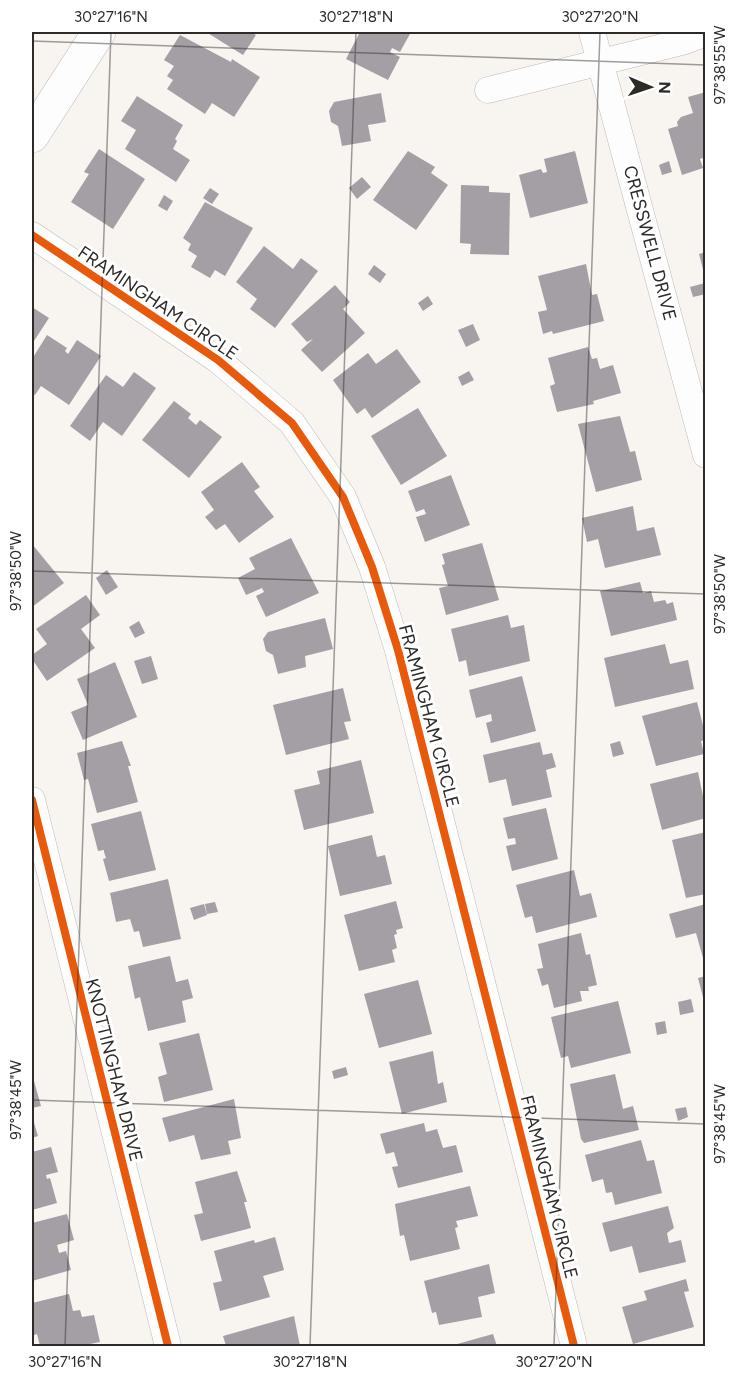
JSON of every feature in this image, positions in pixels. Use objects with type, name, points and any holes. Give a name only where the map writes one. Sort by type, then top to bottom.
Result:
[{"type":"street","points":[[32,136],[99,32]]},
{"type":"street","name":"CRESSWELL DRIVE","points":[[592,32],[698,390],[705,455]]},
{"type":"street","points":[[488,90],[682,42],[705,33]]},
{"type":"street","name":"FRAMINGHAM CIRCLE","points":[[32,235],[218,360],[292,423],[343,497],[372,567],[398,650],[574,1347]]},
{"type":"street","name":"KNOTTINGHAM DRIVE","points":[[32,800],[168,1347]]},
{"type":"building","points":[[206,32],[250,32],[256,35],[243,55]]},
{"type":"building","points":[[360,32],[411,32],[400,52],[392,48],[390,52],[400,57],[388,80],[346,59]]},
{"type":"building","points":[[180,35],[231,62],[232,59],[260,77],[234,117],[212,103],[205,114],[167,89],[173,80],[167,76],[174,66],[164,60]]},
{"type":"building","points":[[706,92],[706,157],[700,159],[703,168],[682,175],[668,129],[678,126],[677,122],[681,117],[693,113],[688,97]]},
{"type":"building","points":[[381,93],[386,122],[368,125],[371,141],[342,146],[338,126],[331,122],[329,111],[334,102]]},
{"type":"building","points":[[137,96],[183,125],[175,139],[177,141],[173,149],[190,160],[176,182],[125,149],[136,130],[121,121]]},
{"type":"building","points":[[99,149],[145,179],[113,229],[71,202],[89,174],[84,172]]},
{"type":"building","points":[[408,151],[435,167],[431,173],[448,185],[416,230],[373,200]]},
{"type":"building","points":[[575,151],[588,203],[530,218],[519,175],[541,169],[543,173],[547,172],[544,159]]},
{"type":"building","points":[[669,161],[672,172],[662,175],[659,165]]},
{"type":"building","points":[[362,177],[371,187],[357,199],[349,188]]},
{"type":"building","points":[[461,185],[489,186],[489,192],[510,193],[509,255],[470,254],[471,244],[460,243]]},
{"type":"building","points":[[210,188],[219,194],[212,204],[203,198]]},
{"type":"building","points":[[164,195],[173,201],[167,211],[158,206]]},
{"type":"building","points":[[205,202],[253,228],[225,276],[215,270],[210,278],[191,267],[197,256],[188,250],[191,244],[183,238]]},
{"type":"building","points":[[264,246],[293,269],[301,258],[318,271],[275,328],[250,309],[257,299],[236,282]]},
{"type":"building","points":[[706,252],[706,277],[705,277],[699,254]]},
{"type":"building","points":[[586,264],[592,295],[597,294],[604,321],[553,334],[552,331],[543,334],[538,312],[547,310],[538,276]]},
{"type":"building","points":[[374,265],[386,274],[380,283],[368,274]]},
{"type":"building","points":[[705,283],[706,294],[693,297],[690,287]]},
{"type":"building","points":[[335,285],[350,302],[343,309],[365,333],[322,372],[301,350],[313,339],[307,342],[291,324]]},
{"type":"building","points":[[428,296],[433,304],[423,311],[418,303]]},
{"type":"building","points":[[32,307],[49,318],[32,344]]},
{"type":"building","points":[[473,324],[480,340],[466,347],[458,330]]},
{"type":"building","points":[[47,335],[67,348],[65,351],[68,354],[77,340],[101,356],[69,405],[41,386],[35,395],[32,393],[32,359]]},
{"type":"building","points":[[588,347],[592,359],[597,358],[600,369],[613,365],[621,393],[593,401],[594,404],[557,412],[550,386],[555,384],[548,358]]},
{"type":"building","points":[[397,349],[421,382],[372,418],[365,408],[357,414],[333,380],[368,353],[376,364]]},
{"type":"building","points":[[469,371],[474,380],[462,386],[458,377]]},
{"type":"building","points":[[134,372],[156,388],[122,436],[103,422],[90,441],[70,426],[106,375],[123,387]]},
{"type":"building","points":[[174,401],[191,414],[188,418],[196,425],[200,420],[222,437],[189,478],[142,440]]},
{"type":"building","points":[[418,408],[447,456],[401,485],[371,436]]},
{"type":"building","points":[[620,416],[630,452],[635,451],[642,480],[596,492],[578,424]]},
{"type":"building","points":[[242,462],[260,487],[254,491],[274,517],[239,543],[225,524],[216,530],[205,517],[214,510],[201,492]]},
{"type":"building","points":[[451,475],[470,525],[425,542],[416,517],[426,514],[424,509],[416,512],[408,491]]},
{"type":"building","points":[[633,506],[637,531],[654,527],[661,555],[605,568],[598,539],[587,542],[582,518]]},
{"type":"building","points":[[291,538],[319,593],[266,617],[256,596],[264,592],[262,588],[246,595],[238,578],[255,569],[249,558]]},
{"type":"building","points":[[482,543],[499,600],[446,615],[439,588],[448,586],[442,565],[445,564],[442,554]]},
{"type":"building","points":[[32,544],[64,583],[32,607]]},
{"type":"building","points":[[107,570],[118,587],[106,595],[96,578]]},
{"type":"building","points":[[640,582],[643,593],[651,591],[654,602],[665,600],[667,604],[673,602],[677,620],[611,636],[600,591]]},
{"type":"building","points":[[86,595],[100,615],[81,629],[95,648],[47,681],[32,659],[32,655],[47,644],[36,629]]},
{"type":"building","points":[[508,615],[511,628],[524,625],[530,661],[469,676],[466,660],[459,662],[451,629]]},
{"type":"building","points":[[325,618],[333,649],[305,656],[306,667],[278,674],[273,655],[266,651],[263,639],[268,632]]},
{"type":"building","points":[[139,621],[145,633],[135,638],[129,627]]},
{"type":"building","points":[[665,644],[670,664],[688,660],[694,689],[615,707],[604,658]]},
{"type":"building","points":[[151,656],[158,679],[142,684],[134,661]]},
{"type":"building","points":[[115,662],[137,717],[83,740],[71,712],[88,705],[77,679]]},
{"type":"building","points":[[522,676],[536,731],[491,743],[486,723],[492,721],[491,714],[476,718],[469,690]]},
{"type":"building","points":[[343,688],[351,721],[344,722],[349,739],[286,755],[273,705]]},
{"type":"building","points":[[697,702],[706,737],[706,740],[701,741],[704,754],[656,766],[642,716]]},
{"type":"building","points":[[122,741],[131,766],[128,766],[138,802],[97,813],[88,779],[84,780],[77,753]]},
{"type":"building","points":[[620,741],[624,754],[613,757],[610,744]]},
{"type":"building","points":[[540,742],[543,755],[552,753],[556,767],[546,770],[552,797],[512,806],[506,779],[489,783],[483,755]]},
{"type":"building","points":[[361,760],[374,813],[304,830],[294,790],[320,784],[317,771]]},
{"type":"building","points":[[698,772],[703,796],[706,795],[706,818],[662,830],[650,784]]},
{"type":"building","points":[[546,808],[558,859],[512,871],[506,846],[516,844],[515,838],[508,839],[503,818]]},
{"type":"building","points":[[141,811],[156,870],[109,881],[103,859],[106,858],[104,850],[98,851],[91,824]]},
{"type":"building","points":[[706,832],[706,894],[686,898],[672,840]]},
{"type":"building","points":[[372,835],[377,857],[385,855],[392,884],[340,896],[328,846]]},
{"type":"building","points":[[574,870],[580,896],[591,893],[597,917],[536,933],[532,916],[525,918],[516,885]]},
{"type":"building","points":[[168,879],[181,939],[143,947],[139,931],[134,932],[130,919],[116,922],[110,893]]},
{"type":"building","points":[[396,901],[403,928],[396,930],[397,934],[394,935],[397,948],[392,950],[395,962],[359,971],[344,915]]},
{"type":"building","points":[[215,902],[218,912],[207,914],[205,904]]},
{"type":"building","points":[[204,904],[207,915],[194,920],[190,908]]},
{"type":"building","points":[[706,904],[706,957],[703,958],[696,933],[676,938],[669,914]]},
{"type":"building","points":[[581,933],[586,955],[590,954],[597,985],[588,987],[589,991],[580,991],[582,1001],[554,1008],[548,984],[542,986],[537,969],[543,968],[538,944]]},
{"type":"building","points":[[170,956],[176,982],[188,979],[193,998],[182,1001],[186,1022],[148,1031],[140,997],[135,999],[128,966]]},
{"type":"building","points":[[706,976],[706,1005],[705,1005],[698,978]]},
{"type":"building","points":[[418,980],[432,1034],[379,1048],[364,994]]},
{"type":"building","points":[[691,999],[694,1012],[680,1015],[678,1002]]},
{"type":"building","points":[[618,1001],[631,1053],[571,1068],[568,1056],[561,1058],[551,1017]]},
{"type":"building","points":[[665,1021],[667,1033],[657,1035],[655,1023]]},
{"type":"building","points":[[199,1033],[213,1090],[164,1102],[158,1077],[167,1074],[159,1043]]},
{"type":"building","points":[[433,1051],[438,1084],[443,1082],[447,1102],[402,1114],[389,1062]]},
{"type":"building","points":[[346,1067],[348,1075],[334,1079],[332,1071]]},
{"type":"building","points":[[615,1074],[623,1109],[633,1106],[639,1130],[584,1143],[581,1139],[570,1084]]},
{"type":"building","points":[[34,1081],[41,1106],[32,1108],[32,1082]]},
{"type":"building","points":[[234,1099],[241,1138],[228,1141],[231,1154],[201,1160],[194,1135],[169,1142],[162,1118]]},
{"type":"building","points":[[686,1107],[688,1117],[678,1121],[675,1109]]},
{"type":"building","points":[[32,1116],[38,1136],[32,1138]]},
{"type":"building","points":[[424,1123],[426,1132],[437,1129],[443,1148],[456,1145],[463,1172],[398,1188],[392,1167],[398,1166],[394,1152],[386,1154],[380,1134]]},
{"type":"building","points":[[641,1140],[647,1161],[654,1160],[662,1193],[615,1205],[612,1192],[606,1193],[603,1179],[592,1182],[585,1155]]},
{"type":"building","points":[[51,1147],[58,1172],[46,1175],[47,1179],[50,1178],[57,1203],[32,1210],[32,1152]]},
{"type":"building","points":[[237,1171],[247,1202],[244,1202],[251,1228],[201,1241],[194,1215],[203,1213],[195,1182]]},
{"type":"building","points":[[470,1186],[478,1216],[456,1221],[458,1227],[455,1228],[460,1249],[410,1261],[404,1235],[400,1236],[395,1204]]},
{"type":"building","points":[[668,1206],[674,1228],[667,1233],[669,1243],[681,1240],[686,1262],[639,1273],[632,1246],[610,1252],[602,1223]]},
{"type":"building","points":[[67,1214],[74,1240],[57,1245],[59,1253],[66,1251],[71,1270],[32,1281],[32,1223]]},
{"type":"building","points":[[275,1237],[284,1270],[263,1276],[270,1297],[220,1311],[213,1283],[222,1281],[214,1251]]},
{"type":"building","points":[[489,1264],[495,1293],[478,1297],[482,1317],[439,1325],[436,1312],[432,1313],[424,1281]]},
{"type":"building","points":[[686,1279],[689,1291],[684,1292],[694,1327],[633,1344],[622,1307],[647,1300],[644,1291]]},
{"type":"building","points":[[69,1294],[73,1311],[80,1310],[82,1317],[94,1315],[100,1342],[80,1346],[40,1346],[37,1334],[32,1336],[32,1303]]},
{"type":"building","points":[[294,1316],[300,1346],[226,1346],[223,1336]]},
{"type":"building","points":[[493,1334],[497,1346],[450,1346]]},
{"type":"cycle path","points":[[32,235],[218,360],[292,423],[343,497],[372,567],[398,650],[574,1346]]},
{"type":"cycle path","points":[[32,800],[168,1346]]}]
